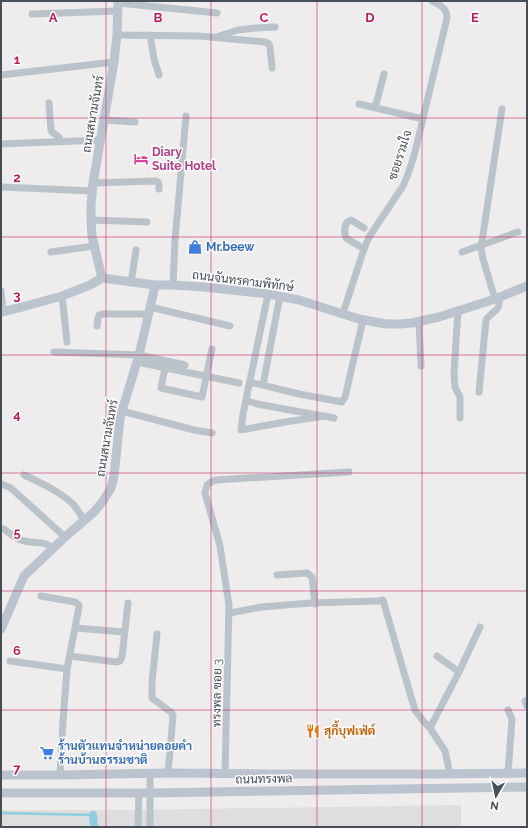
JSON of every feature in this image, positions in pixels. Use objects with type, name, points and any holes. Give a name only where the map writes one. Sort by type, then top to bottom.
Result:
[{"type":"street","name":"ซอยรวมใจ","points":[[343,314],[369,237],[403,186],[414,156],[447,18],[447,13],[444,8],[435,2]]},
{"type":"street","points":[[32,14],[118,5],[217,13]]},
{"type":"street","name":"ถนนสนามจันทร์","points":[[102,278],[94,246],[91,205],[100,140],[114,62],[118,5]]},
{"type":"street","points":[[214,38],[238,30],[275,27]]},
{"type":"street","points":[[117,35],[199,36],[265,42],[269,44],[270,47],[272,68]]},
{"type":"street","points":[[150,35],[154,59],[159,75]]},
{"type":"street","points":[[1,75],[114,62]]},
{"type":"street","points":[[375,108],[384,74]]},
{"type":"street","points":[[49,103],[51,130],[59,137],[60,142]]},
{"type":"street","points":[[359,104],[423,119]]},
{"type":"street","points":[[478,392],[486,320],[488,316],[499,308],[500,304],[483,258],[482,245],[502,109]]},
{"type":"street","points":[[173,285],[175,240],[186,116]]},
{"type":"street","points":[[104,120],[135,122]]},
{"type":"street","points":[[1,144],[100,140]]},
{"type":"street","points":[[1,187],[93,187],[158,182],[159,189]]},
{"type":"street","points":[[91,220],[148,222]]},
{"type":"street","points":[[364,228],[351,220],[347,222],[344,233],[346,238],[364,249]]},
{"type":"street","points":[[462,252],[518,232]]},
{"type":"street","points":[[51,252],[94,246]]},
{"type":"street","points":[[131,282],[136,250]]},
{"type":"street","points":[[1,292],[2,312],[22,308],[62,296],[90,286],[102,278]]},
{"type":"street","name":"ถนนจันทรคามพิทักษ์","points":[[102,278],[155,285],[173,285],[268,294],[299,300],[363,320],[386,324],[419,322],[497,298],[527,286]]},
{"type":"street","name":"ถนนสนามจันทร์","points":[[1,628],[24,576],[94,512],[103,501],[110,488],[114,476],[120,419],[138,358],[155,285]]},
{"type":"street","points":[[268,294],[241,430],[325,416]]},
{"type":"street","points":[[62,296],[67,342]]},
{"type":"street","points":[[263,385],[280,296]]},
{"type":"street","points":[[96,326],[99,315],[102,314],[150,310],[230,326]]},
{"type":"street","points":[[458,311],[454,373],[455,387],[460,397],[460,418]]},
{"type":"street","points":[[250,382],[299,394],[342,402],[345,397],[363,320]]},
{"type":"street","points":[[419,322],[421,366]]},
{"type":"street","points":[[165,368],[161,388],[202,397],[212,349]]},
{"type":"street","points":[[54,352],[138,358],[185,365]]},
{"type":"street","points":[[138,358],[165,368],[239,383]]},
{"type":"street","points":[[246,400],[257,404],[334,418]]},
{"type":"street","points":[[122,411],[212,433]]},
{"type":"street","name":"ทรงพล ซอย 3","points":[[226,774],[230,613],[220,546],[206,496],[207,486],[216,480],[349,472]]},
{"type":"street","points":[[24,475],[58,492],[73,505],[84,520]]},
{"type":"street","points":[[1,484],[12,489],[65,537]]},
{"type":"street","points":[[4,529],[18,539],[48,544],[53,548]]},
{"type":"street","points":[[276,575],[307,573],[311,575],[315,604]]},
{"type":"street","points":[[41,596],[75,602],[79,605],[76,628],[67,669],[60,775]]},
{"type":"street","points":[[230,613],[261,607],[378,602],[383,600],[415,710],[430,728],[445,751],[450,774]]},
{"type":"street","points":[[70,656],[118,662],[121,660],[128,603]]},
{"type":"street","points":[[430,728],[480,627]]},
{"type":"street","points":[[76,628],[124,632]]},
{"type":"street","points":[[157,634],[152,696],[153,700],[172,713],[173,716],[168,773]]},
{"type":"street","points":[[437,656],[459,672]]},
{"type":"street","points":[[10,661],[67,669]]},
{"type":"street","points":[[508,710],[512,719],[508,773]]},
{"type":"street","name":"ถนนทรงพล","points":[[1,775],[168,773],[527,773]]},
{"type":"street","points":[[150,774],[150,827]]},
{"type":"street","name":"ถนนทรงพล","points":[[1,793],[151,793],[527,787]]},
{"type":"street","points":[[138,827],[139,793]]},
{"type":"shaded area","points":[[461,805],[461,827],[1,827],[1,810],[131,810]]},
{"type":"waterway","points":[[1,813],[93,815]]},
{"type":"waterway","points":[[93,815],[94,827]]},
{"type":"place","name":"Diary Suite Hotel","points":[[141,159]]},
{"type":"place","name":"Mr.beew","points":[[195,247]]},
{"type":"place","name":"สุกี้บุฟเฟ่ต์","points":[[313,731]]},
{"type":"place","name":"ร้านตัวแทนจำหน่ายดอยคำ ร้านบ้านธรรมชาติ","points":[[47,753]]}]
